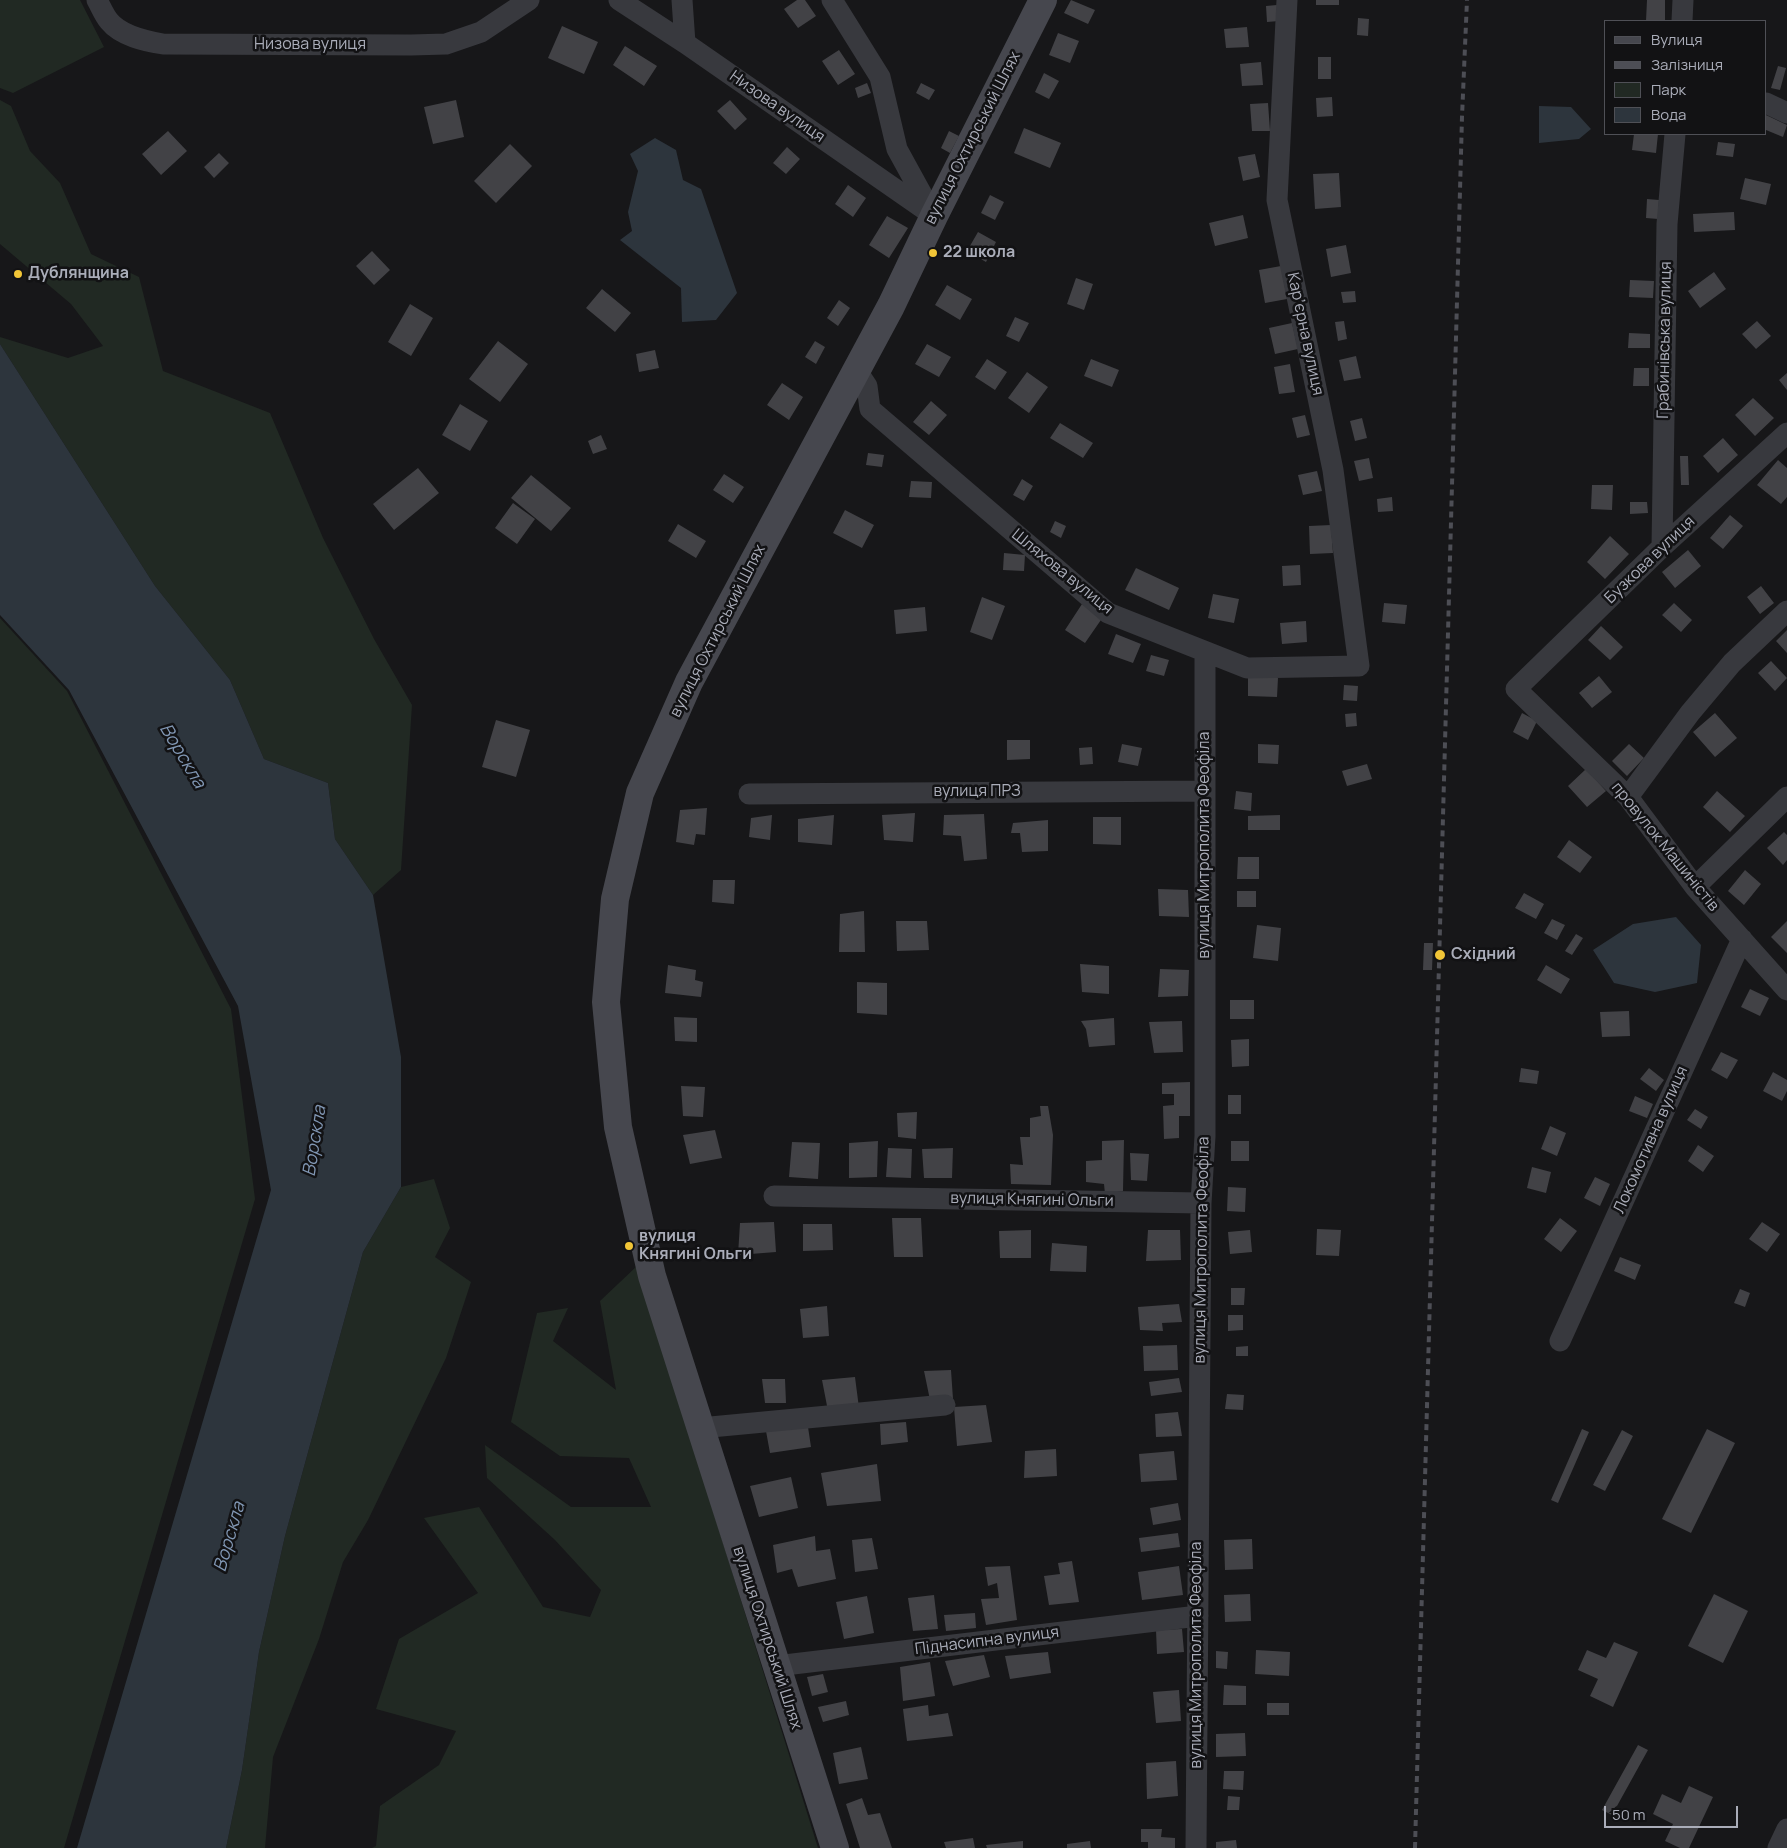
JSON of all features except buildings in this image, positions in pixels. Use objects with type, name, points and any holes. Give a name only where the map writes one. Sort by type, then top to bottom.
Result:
[{"type":"main road","name":"вулиця Охтирський Шлях","points":[[835,1848],[652,1276],[618,1127],[606,1002],[615,898],[640,793],[688,682],[891,306],[934,216],[1043,0]]},
{"type":"street","name":"Низова вулиця","points":[[97,0],[110,22],[142,41],[163,44],[410,46],[446,44],[481,32],[529,0]]},
{"type":"street","name":"Низова вулиця","points":[[619,0],[685,43],[934,216]]},
{"type":"street","points":[[682,0],[685,43]]},
{"type":"street","points":[[832,0],[880,77],[897,149],[934,216]]},
{"type":"street","name":"Карʼєрна вулиця","points":[[1287,0],[1277,200],[1333,470],[1359,666]]},
{"type":"street","points":[[1682,20],[1683,0]]},
{"type":"street","points":[[1767,104],[1787,113]]},
{"type":"street","name":"Грабинівська вулиця","points":[[1662,547],[1667,224],[1675,135]]},
{"type":"street","name":"Шляхова вулиця","points":[[857,371],[867,386],[870,409],[1108,613],[1247,668],[1359,666]]},
{"type":"street","name":"Бузкова вулиця","points":[[1516,689],[1662,547],[1787,433]]},
{"type":"street","points":[[1628,797],[1690,713],[1732,663],[1787,611]]},
{"type":"street","name":"вулиця Митрополита Феофіла","points":[[1196,1848],[1201,1203],[1205,1136],[1206,652]]},
{"type":"street","name":"провулок Машиністів","points":[[1516,689],[1628,797],[1695,887],[1787,990]]},
{"type":"street","name":"вулиця ПРЗ","points":[[749,794],[1205,791]]},
{"type":"street","points":[[1695,887],[1787,797]]},
{"type":"street","name":"Локомотивна вулиця","points":[[1560,1341],[1742,939]]},
{"type":"street","name":"вулиця Княгині Ольги","points":[[774,1196],[1201,1203]]},
{"type":"street","points":[[700,1428],[945,1405]]},
{"type":"street","name":"Піднасипна вулиця","points":[[776,1666],[1198,1616]]},
{"type":"street","points":[[1778,1848],[1787,1829]]},
{"type":"green space","points":[[0,0],[80,0],[104,47],[13,93],[0,88]]},
{"type":"green space","points":[[0,100],[11,106],[30,151],[60,183],[91,254],[139,277],[163,371],[270,413],[323,538],[374,639],[412,705],[401,870],[373,895],[335,839],[328,783],[264,759],[230,680],[155,586],[0,344],[0,337],[68,358],[103,346],[71,304],[0,244]]},
{"type":"green space","points":[[0,618],[67,691],[231,1009],[255,1199],[64,1848],[0,1848]]},
{"type":"green space","points":[[434,1179],[450,1228],[435,1257],[471,1282],[446,1358],[368,1520],[343,1562],[319,1639],[273,1757],[265,1848],[226,1848],[242,1770],[259,1652],[285,1536],[363,1252],[401,1187]]},
{"type":"green space","points":[[637,1266],[818,1848],[372,1848],[376,1846],[380,1806],[439,1765],[456,1731],[376,1709],[399,1639],[478,1593],[424,1518],[479,1507],[543,1607],[590,1617],[601,1590],[555,1540],[487,1478],[485,1445],[571,1507],[651,1507],[629,1458],[560,1456],[511,1422],[537,1313],[568,1308],[553,1341],[616,1390],[600,1301]]},
{"type":"water","points":[[1539,106],[1571,107],[1591,129],[1579,139],[1539,143]]},
{"type":"water","points":[[655,138],[676,150],[683,180],[701,189],[737,293],[716,320],[682,322],[681,288],[620,240],[632,231],[628,212],[638,171],[630,154]]},
{"type":"water","name":"Ворскла","points":[[0,344],[155,586],[230,680],[264,759],[328,783],[335,839],[373,895],[401,1057],[401,1187],[363,1252],[285,1536],[259,1652],[242,1770],[226,1848],[77,1848],[271,1190],[238,1006],[69,690],[0,615]]},
{"type":"water","points":[[1676,917],[1701,945],[1697,983],[1655,992],[1614,983],[1593,950],[1633,924]]},
{"type":"railway","points":[[1415,1848],[1462,117],[1467,0]]},
{"type":"place","name":"22 школа","points":[[933,253]]},
{"type":"place","name":"Дублянщина","points":[[18,274]]},
{"type":"place","name":"Східний","points":[[1440,955]]},
{"type":"place","name":"вулиця Княгині Ольги","points":[[629,1246]]}]
